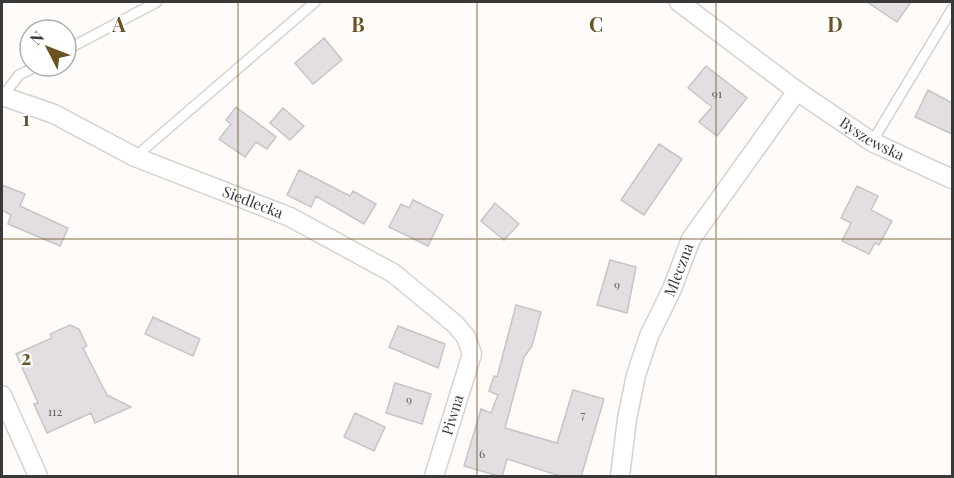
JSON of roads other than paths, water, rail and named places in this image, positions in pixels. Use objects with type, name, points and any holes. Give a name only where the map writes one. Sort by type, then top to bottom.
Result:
[{"type":"street","name":"Byszewska","points":[[679,2],[797,91],[872,142],[952,179]]},
{"type":"street","name":"Mleczna","points":[[621,477],[627,419],[636,375],[649,336],[672,289],[691,239],[797,91]]},
{"type":"street","name":"Siedlecka","points":[[2,96],[54,114],[135,157],[290,217],[393,273],[455,324],[466,337],[472,354]]},
{"type":"street","name":"Piwna","points":[[434,477],[472,354]]},
{"type":"street","points":[[2,395],[38,477]]},
{"type":"lane","points":[[78,44],[158,2]]},
{"type":"lane","points":[[135,157],[315,2]]},
{"type":"lane","points":[[872,142],[952,9]]},
{"type":"lane","points":[[2,96],[18,76]]}]
